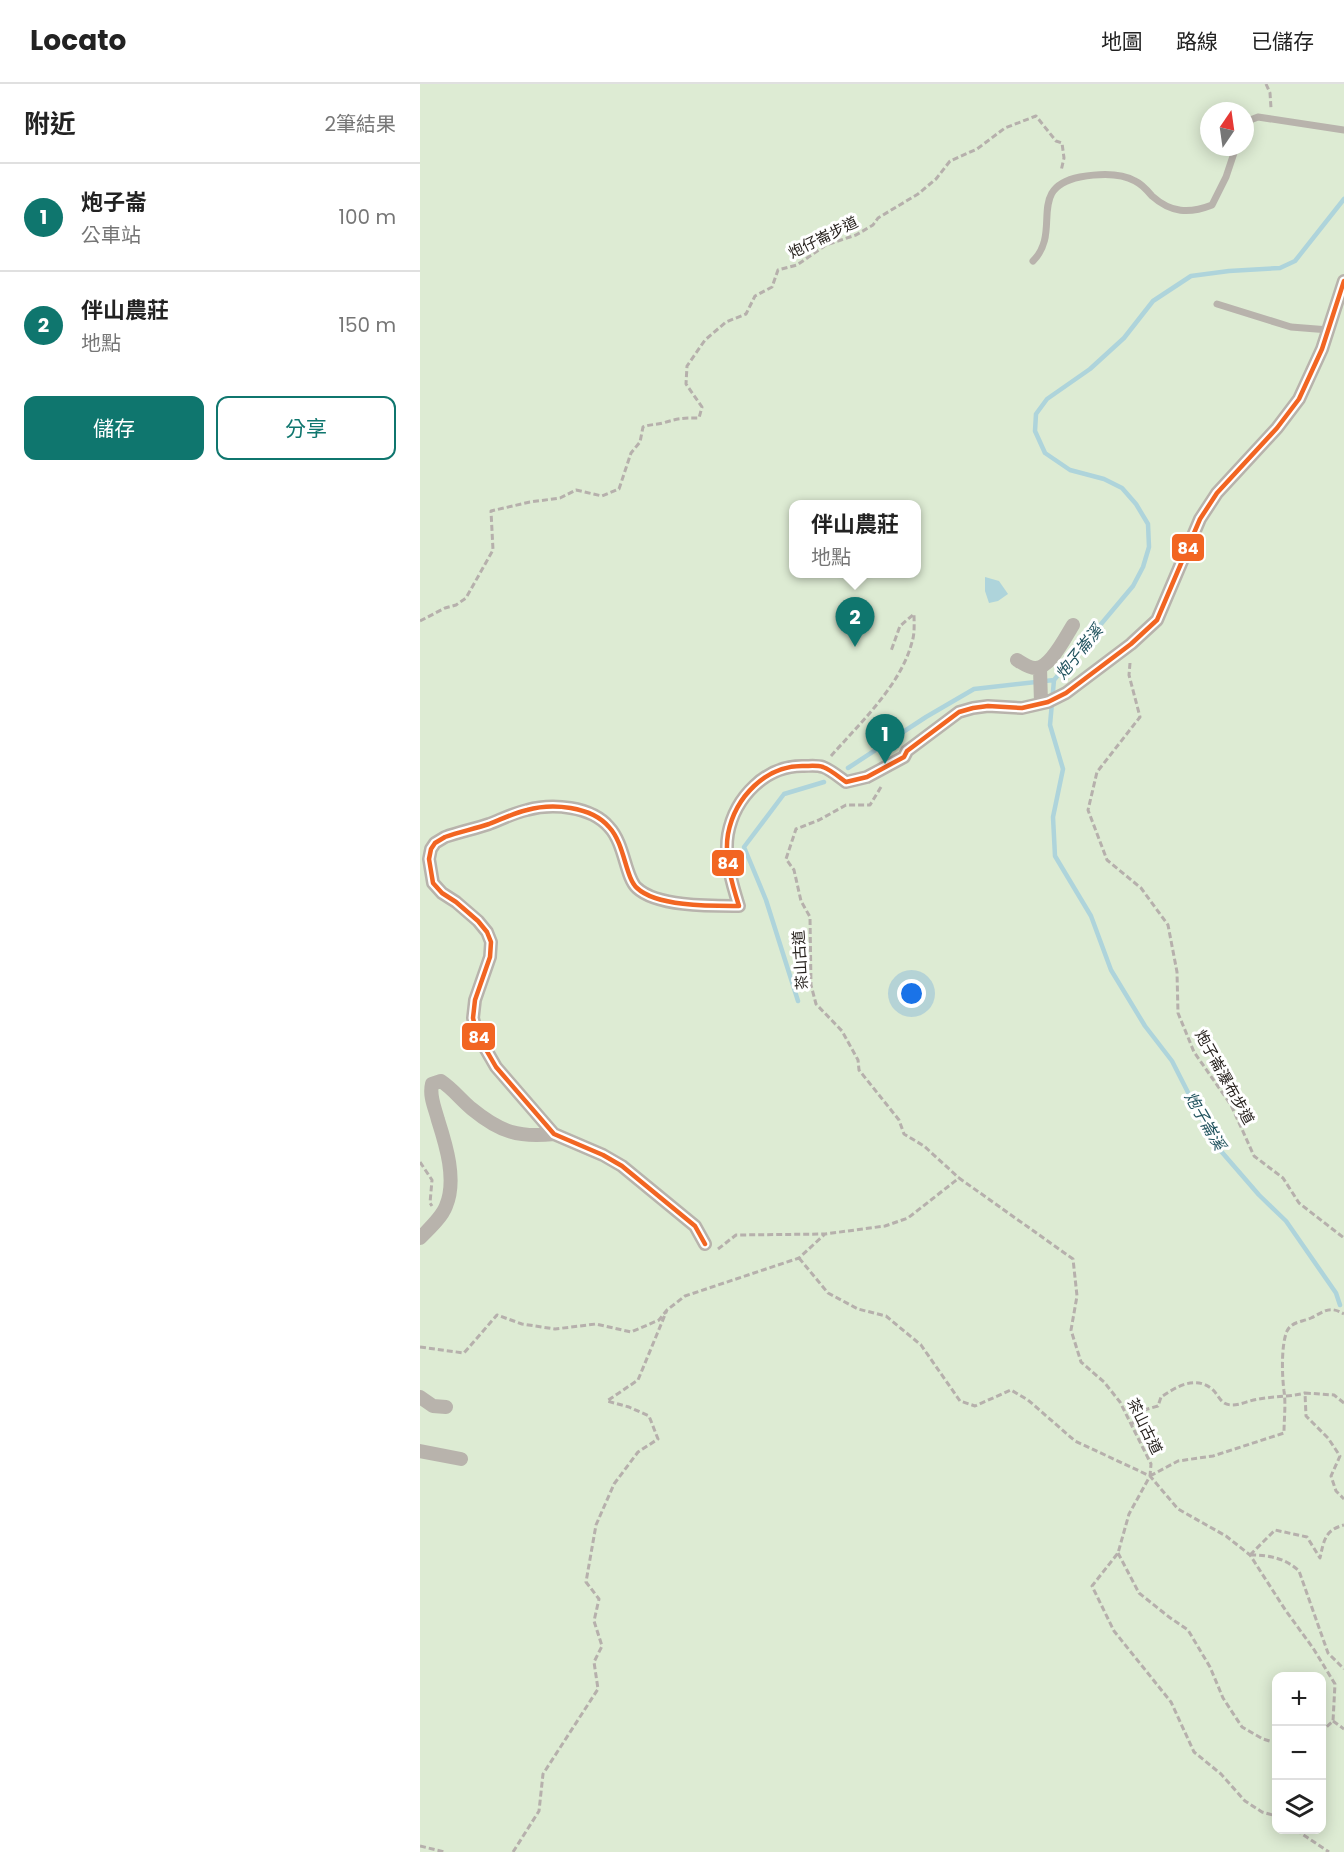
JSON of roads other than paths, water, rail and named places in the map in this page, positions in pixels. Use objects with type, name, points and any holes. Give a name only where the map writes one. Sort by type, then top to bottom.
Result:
[{"type":"street","points":[[705,1244],[695,1226],[622,1166],[594,1150],[554,1134],[495,1067],[477,1034],[473,1018],[475,1000],[490,957],[491,942],[487,932],[478,921],[442,893],[433,883],[429,859],[435,843],[445,837],[529,809],[548,807],[579,810],[609,826],[623,851],[631,877],[639,890],[653,897],[697,906],[739,906],[732,882],[728,835],[740,804],[764,778],[777,770],[792,766],[822,767],[846,782],[867,777],[904,757],[907,751],[958,712],[973,708],[1022,708],[1066,693],[1131,644],[1157,620],[1200,519],[1217,493],[1277,428],[1299,399],[1312,374],[1329,330],[1344,281]]},
{"type":"street","points":[[1017,660],[1032,668],[1040,668],[1052,659],[1073,625]]},
{"type":"street","points":[[1040,668],[1043,699]]},
{"type":"street","points":[[423,1234],[445,1209],[451,1191],[450,1168],[430,1092],[432,1084],[441,1081],[473,1110],[503,1130],[529,1137],[554,1134]]},
{"type":"street","points":[[420,1397],[433,1406],[446,1407]]},
{"type":"street","points":[[420,1451],[461,1459]]},
{"type":"lane","points":[[1254,119],[1258,117],[1344,130]]},
{"type":"lane","points":[[1033,261],[1043,248],[1046,238],[1048,203],[1051,194],[1057,185],[1065,180],[1088,175],[1118,175],[1137,182],[1164,204],[1184,212],[1196,212],[1212,205],[1226,177],[1233,156]]},
{"type":"lane","points":[[1217,304],[1291,327],[1329,330]]},
{"type":"water","points":[[985,577],[999,581],[1008,594],[998,601],[989,603],[985,591]]},
{"type":"waterway","name":"炮子崙溪","points":[[1340,1305],[1336,1293],[1286,1221],[1259,1195],[1220,1150],[1172,1061],[1145,1026],[1111,970],[1091,916],[1055,856],[1053,817],[1063,769],[1050,725],[1054,680],[1133,586],[1143,567],[1149,547],[1148,524],[1136,504],[1122,488],[1104,479],[1070,470],[1045,453],[1035,431],[1036,414],[1047,399],[1090,369],[1124,338],[1153,301],[1191,276],[1280,268],[1295,261],[1344,199]]},
{"type":"waterway","points":[[848,768],[974,689],[1054,680]]},
{"type":"waterway","points":[[798,1001],[766,900],[744,847],[784,794],[824,782]]},
{"type":"place","name":"伴山農莊","points":[[855,647]]},
{"type":"place","name":"炮子崙","points":[[885,764]]}]
